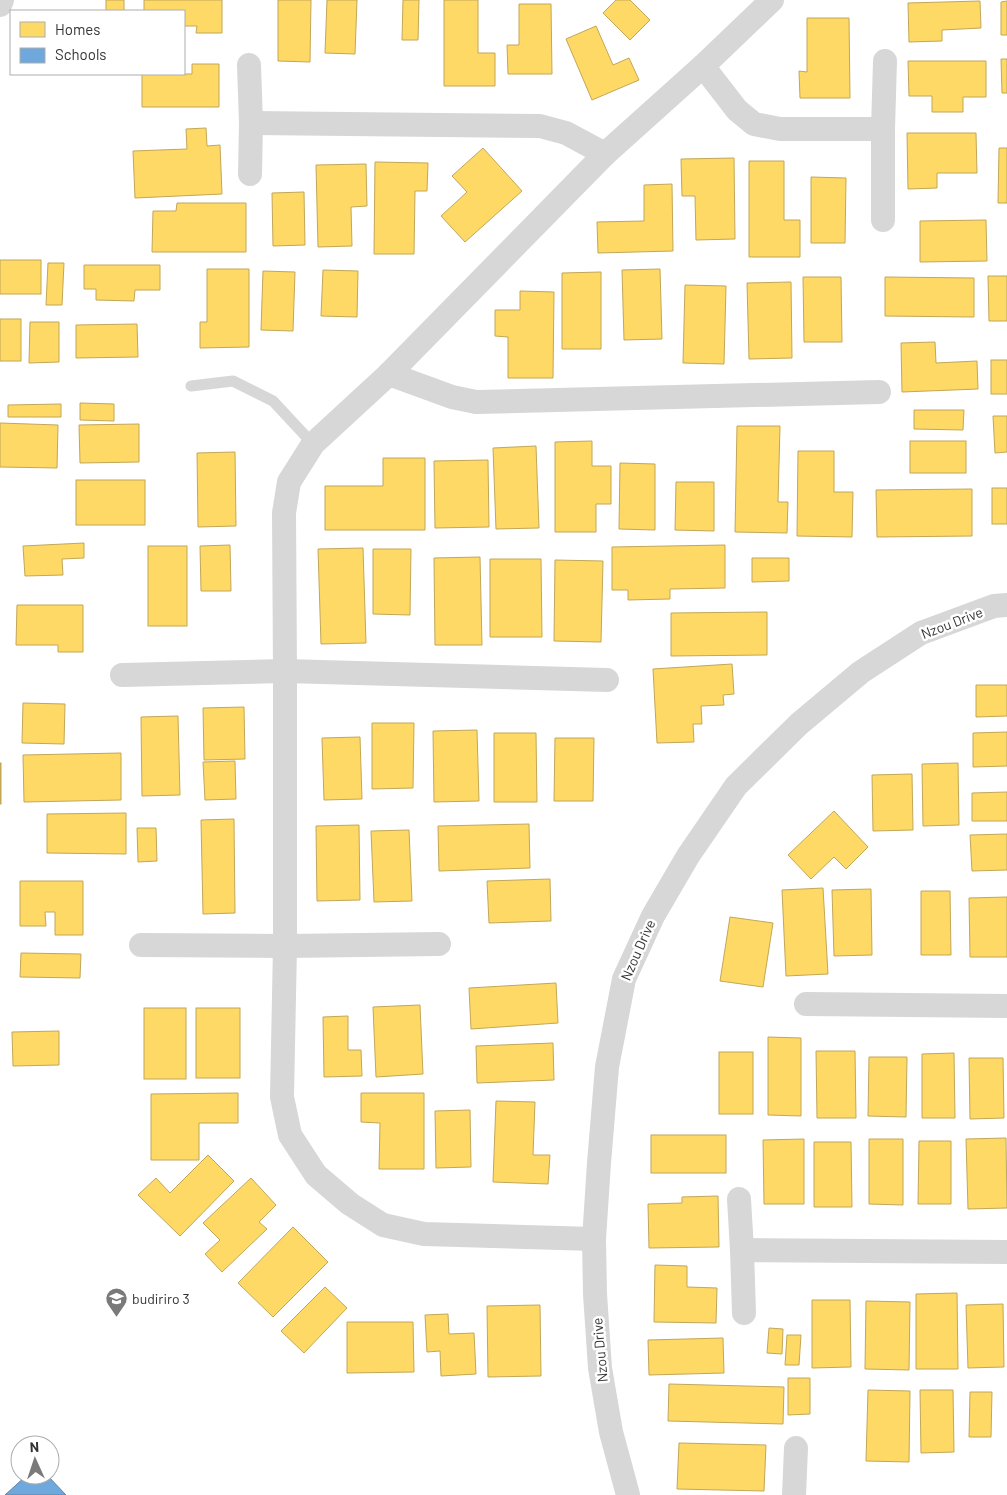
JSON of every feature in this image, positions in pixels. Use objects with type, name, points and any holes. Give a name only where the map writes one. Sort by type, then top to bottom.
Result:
[{"type":"street","points":[[0,5],[2,0]]},
{"type":"street","points":[[594,1239],[424,1234],[383,1225],[350,1204],[316,1176],[290,1135],[282,1097],[285,946],[284,513],[289,482],[313,444],[388,374],[605,154],[703,66],[772,0]]},
{"type":"street","points":[[883,220],[885,61]]},
{"type":"street","points":[[250,65],[250,174]]},
{"type":"street","points":[[703,66],[737,110],[754,124],[780,129],[883,129]]},
{"type":"street","points":[[251,123],[540,126],[566,133],[605,154]]},
{"type":"street","points":[[388,374],[452,397],[476,402],[880,392]]},
{"type":"street","name":"Nzou Drive","points":[[628,1495],[611,1432],[600,1368],[595,1294],[594,1239],[598,1163],[607,1067],[624,979],[653,916],[688,856],[736,786],[799,724],[861,672],[920,634],[994,606],[1007,605]]},
{"type":"street","points":[[122,675],[285,671],[607,680]]},
{"type":"street","points":[[141,945],[439,944]]},
{"type":"street","points":[[806,1004],[1007,1006]]},
{"type":"street","points":[[739,1199],[744,1313]]},
{"type":"street","points":[[742,1250],[1007,1252]]},
{"type":"street","points":[[794,1495],[796,1448]]},
{"type":"lane","points":[[191,386],[233,381],[273,401],[313,444]]},
{"type":"building: Homes","points":[[106,0],[124,0],[124,10],[106,10]]},
{"type":"building: Homes","points":[[144,0],[222,0],[222,33],[196,33],[197,26],[185,26],[185,10],[144,10]]},
{"type":"building: Homes","points":[[278,0],[311,0],[310,62],[278,61]]},
{"type":"building: Homes","points":[[327,0],[357,0],[355,54],[325,53]]},
{"type":"building: Homes","points":[[403,0],[419,0],[418,40],[402,40]]},
{"type":"building: Homes","points":[[444,0],[478,0],[478,53],[495,53],[495,86],[444,86]]},
{"type":"building: Homes","points":[[616,0],[630,0],[650,20],[630,40],[603,13]]},
{"type":"building: Homes","points":[[980,1],[981,28],[942,30],[942,41],[909,42],[908,3]]},
{"type":"building: Homes","points":[[1007,1],[1007,35],[1001,35],[1001,2]]},
{"type":"building: Homes","points":[[519,4],[551,4],[552,74],[508,74],[507,45],[519,45]]},
{"type":"building: Homes","points":[[807,18],[849,18],[850,98],[800,98],[799,71],[807,72]]},
{"type":"building: Homes","points":[[596,26],[613,65],[629,58],[639,80],[592,100],[566,39]]},
{"type":"building: Homes","points":[[1001,59],[1007,59],[1007,93],[1002,93]]},
{"type":"building: Homes","points":[[908,61],[986,61],[986,97],[963,97],[963,112],[932,112],[932,96],[909,96]]},
{"type":"building: Homes","points":[[192,64],[219,64],[219,107],[142,107],[142,75],[192,74]]},
{"type":"building: Homes","points":[[206,128],[207,146],[220,145],[222,194],[135,198],[133,151],[187,149],[186,129]]},
{"type":"building: Homes","points":[[907,133],[976,133],[977,173],[937,173],[937,188],[908,189]]},
{"type":"building: Homes","points":[[483,148],[522,191],[465,242],[441,216],[467,192],[452,176]]},
{"type":"building: Homes","points":[[999,148],[1007,148],[1007,203],[998,203]]},
{"type":"building: Homes","points":[[734,158],[735,239],[696,240],[695,196],[682,196],[681,159]]},
{"type":"building: Homes","points":[[749,161],[784,161],[784,220],[800,220],[800,257],[749,257]]},
{"type":"building: Homes","points":[[375,162],[428,163],[427,191],[415,191],[414,254],[374,254]]},
{"type":"building: Homes","points":[[366,164],[367,206],[351,207],[352,246],[318,247],[316,165]]},
{"type":"building: Homes","points":[[811,177],[846,178],[845,243],[811,243]]},
{"type":"building: Homes","points":[[672,184],[673,251],[598,253],[597,222],[644,221],[644,185]]},
{"type":"building: Homes","points":[[304,192],[305,245],[273,246],[272,193]]},
{"type":"building: Homes","points":[[177,203],[246,203],[246,252],[152,252],[153,211],[176,211]]},
{"type":"building: Homes","points":[[986,220],[987,261],[920,262],[920,221]]},
{"type":"building: Homes","points":[[0,260],[41,260],[41,294],[0,294]]},
{"type":"building: Homes","points":[[48,263],[64,263],[62,305],[46,305]]},
{"type":"building: Homes","points":[[84,265],[160,265],[160,290],[135,290],[134,301],[96,300],[96,289],[84,289]]},
{"type":"building: Homes","points":[[207,269],[249,269],[249,347],[200,348],[200,322],[207,322]]},
{"type":"building: Homes","points":[[660,269],[662,339],[624,340],[622,270]]},
{"type":"building: Homes","points":[[323,270],[358,271],[357,317],[321,316]]},
{"type":"building: Homes","points":[[263,271],[295,272],[293,331],[261,330]]},
{"type":"building: Homes","points":[[601,272],[601,349],[562,349],[562,273]]},
{"type":"building: Homes","points":[[988,276],[1007,276],[1007,321],[989,321]]},
{"type":"building: Homes","points":[[803,277],[841,277],[842,342],[804,342]]},
{"type":"building: Homes","points":[[885,277],[974,278],[974,317],[885,316]]},
{"type":"building: Homes","points":[[791,282],[792,358],[749,359],[747,283]]},
{"type":"building: Homes","points":[[685,285],[726,286],[724,364],[683,363]]},
{"type":"building: Homes","points":[[520,291],[554,292],[553,378],[508,378],[508,337],[495,336],[495,310],[520,310]]},
{"type":"building: Homes","points":[[0,319],[21,319],[21,361],[0,361]]},
{"type":"building: Homes","points":[[30,322],[59,322],[59,362],[29,363]]},
{"type":"building: Homes","points":[[137,324],[138,357],[76,358],[76,325]]},
{"type":"building: Homes","points":[[935,342],[936,363],[977,361],[978,389],[902,392],[901,343]]},
{"type":"building: Homes","points":[[991,360],[1007,360],[1007,394],[991,394]]},
{"type":"building: Homes","points":[[80,403],[114,404],[114,421],[80,420]]},
{"type":"building: Homes","points":[[61,404],[61,417],[8,417],[8,405]]},
{"type":"building: Homes","points":[[914,410],[964,410],[963,430],[914,429]]},
{"type":"building: Homes","points":[[993,416],[1007,416],[1007,452],[995,453]]},
{"type":"building: Homes","points":[[0,423],[58,425],[57,468],[0,467]]},
{"type":"building: Homes","points":[[139,424],[139,462],[80,463],[79,425]]},
{"type":"building: Homes","points":[[737,426],[780,426],[778,502],[788,502],[787,533],[735,532]]},
{"type":"building: Homes","points":[[592,441],[592,466],[611,466],[611,504],[596,504],[596,532],[555,532],[555,442]]},
{"type":"building: Homes","points":[[910,441],[966,441],[966,473],[910,473]]},
{"type":"building: Homes","points":[[536,446],[539,528],[496,529],[493,448]]},
{"type":"building: Homes","points":[[798,451],[834,451],[834,492],[853,492],[852,537],[797,536]]},
{"type":"building: Homes","points":[[235,452],[236,526],[198,527],[197,453]]},
{"type":"building: Homes","points":[[383,458],[425,458],[425,530],[325,530],[325,486],[383,486]]},
{"type":"building: Homes","points":[[488,460],[489,527],[435,528],[434,461]]},
{"type":"building: Homes","points":[[620,463],[655,464],[655,530],[619,529]]},
{"type":"building: Homes","points":[[76,480],[145,480],[145,525],[76,525]]},
{"type":"building: Homes","points":[[676,482],[714,482],[714,531],[675,530]]},
{"type":"building: Homes","points":[[992,488],[1007,488],[1007,524],[992,524]]},
{"type":"building: Homes","points":[[972,489],[972,536],[877,537],[876,490]]},
{"type":"building: Homes","points":[[84,543],[84,558],[62,559],[63,575],[25,576],[23,546]]},
{"type":"building: Homes","points":[[230,545],[231,591],[201,591],[200,546]]},
{"type":"building: Homes","points":[[725,545],[725,588],[670,589],[670,599],[628,600],[628,590],[612,590],[612,547]]},
{"type":"building: Homes","points":[[148,546],[187,546],[187,626],[148,626]]},
{"type":"building: Homes","points":[[363,548],[366,643],[321,644],[318,549]]},
{"type":"building: Homes","points":[[373,549],[411,549],[410,615],[373,614]]},
{"type":"building: Homes","points":[[480,557],[482,645],[435,645],[434,558]]},
{"type":"building: Homes","points":[[752,558],[789,558],[789,581],[752,582]]},
{"type":"building: Homes","points":[[490,559],[541,559],[542,637],[490,637]]},
{"type":"building: Homes","points":[[555,560],[603,561],[601,642],[554,641]]},
{"type":"building: Homes","points":[[17,605],[83,605],[83,652],[58,652],[58,645],[16,645]]},
{"type":"building: Homes","points":[[767,612],[767,655],[671,656],[671,613]]},
{"type":"building: Homes","points":[[732,664],[734,694],[723,695],[724,705],[701,706],[702,724],[693,724],[694,742],[657,743],[653,669]]},
{"type":"building: Homes","points":[[976,685],[1007,685],[1007,716],[976,717]]},
{"type":"building: Homes","points":[[23,703],[65,704],[64,744],[22,743]]},
{"type":"building: Homes","points":[[244,707],[245,759],[204,760],[203,708]]},
{"type":"building: Homes","points":[[178,716],[180,795],[142,796],[141,717]]},
{"type":"building: Homes","points":[[372,723],[414,723],[413,788],[372,789]]},
{"type":"building: Homes","points":[[477,730],[479,801],[434,802],[433,731]]},
{"type":"building: Homes","points":[[1007,732],[1007,766],[973,767],[973,733]]},
{"type":"building: Homes","points":[[494,733],[536,733],[537,802],[494,802]]},
{"type":"building: Homes","points":[[360,737],[362,799],[324,800],[322,738]]},
{"type":"building: Homes","points":[[555,738],[594,738],[593,801],[554,801]]},
{"type":"building: Homes","points":[[121,753],[121,800],[24,802],[23,755]]},
{"type":"building: Homes","points":[[235,761],[236,799],[205,800],[203,762]]},
{"type":"building: Homes","points":[[1,763],[1,804],[0,804]]},
{"type":"building: Homes","points":[[958,763],[959,825],[923,826],[922,764]]},
{"type":"building: Homes","points":[[912,774],[913,830],[873,831],[872,775]]},
{"type":"building: Homes","points":[[1007,792],[1007,821],[972,821],[972,793]]},
{"type":"building: Homes","points":[[834,811],[868,847],[846,869],[834,857],[811,879],[788,855]]},
{"type":"building: Homes","points":[[126,813],[126,854],[47,853],[47,814]]},
{"type":"building: Homes","points":[[234,819],[235,913],[203,914],[201,820]]},
{"type":"building: Homes","points":[[529,824],[530,868],[439,871],[438,826]]},
{"type":"building: Homes","points":[[359,825],[360,900],[317,901],[316,826]]},
{"type":"building: Homes","points":[[137,828],[156,828],[157,861],[138,862]]},
{"type":"building: Homes","points":[[409,830],[412,901],[374,902],[371,831]]},
{"type":"building: Homes","points":[[1007,834],[1007,870],[972,871],[970,835]]},
{"type":"building: Homes","points":[[550,879],[551,921],[489,923],[487,881]]},
{"type":"building: Homes","points":[[20,881],[83,881],[83,935],[55,935],[55,912],[45,912],[46,926],[20,926]]},
{"type":"building: Homes","points":[[823,888],[828,974],[786,976],[782,890]]},
{"type":"building: Homes","points":[[871,889],[872,955],[834,956],[832,890]]},
{"type":"building: Homes","points":[[921,891],[950,891],[951,955],[921,955]]},
{"type":"building: Homes","points":[[1007,897],[1007,957],[970,957],[969,898]]},
{"type":"building: Homes","points":[[730,917],[773,923],[763,987],[720,981]]},
{"type":"building: Homes","points":[[21,953],[81,954],[80,978],[20,977]]},
{"type":"building: Homes","points":[[556,983],[558,1023],[471,1029],[469,988]]},
{"type":"building: Homes","points":[[420,1005],[423,1074],[376,1077],[373,1007]]},
{"type":"building: Homes","points":[[144,1008],[186,1008],[186,1079],[144,1079]]},
{"type":"building: Homes","points":[[196,1008],[240,1008],[240,1078],[196,1078]]},
{"type":"building: Homes","points":[[348,1016],[348,1050],[361,1050],[362,1076],[324,1077],[323,1017]]},
{"type":"building: Homes","points":[[59,1031],[59,1065],[13,1066],[12,1032]]},
{"type":"building: Homes","points":[[768,1037],[801,1038],[801,1116],[768,1115]]},
{"type":"building: Homes","points":[[553,1043],[554,1080],[477,1083],[476,1046]]},
{"type":"building: Homes","points":[[816,1051],[855,1051],[856,1118],[817,1118]]},
{"type":"building: Homes","points":[[719,1052],[753,1052],[753,1114],[719,1114]]},
{"type":"building: Homes","points":[[954,1053],[955,1118],[922,1118],[922,1054]]},
{"type":"building: Homes","points":[[869,1057],[907,1057],[906,1117],[868,1116]]},
{"type":"building: Homes","points":[[969,1058],[1003,1058],[1004,1118],[970,1119]]},
{"type":"building: Homes","points":[[238,1093],[238,1123],[199,1123],[199,1160],[151,1160],[151,1094]]},
{"type":"building: Homes","points":[[361,1093],[424,1093],[424,1169],[379,1169],[380,1123],[361,1122]]},
{"type":"building: Homes","points":[[496,1101],[535,1102],[533,1155],[550,1155],[548,1184],[493,1182]]},
{"type":"building: Homes","points":[[470,1110],[471,1167],[436,1168],[435,1111]]},
{"type":"building: Homes","points":[[651,1135],[726,1135],[726,1173],[651,1173]]},
{"type":"building: Homes","points":[[1006,1138],[1007,1208],[968,1209],[966,1139]]},
{"type":"building: Homes","points":[[804,1139],[804,1204],[764,1204],[763,1140]]},
{"type":"building: Homes","points":[[869,1139],[903,1139],[903,1205],[869,1204]]},
{"type":"building: Homes","points":[[919,1141],[951,1141],[951,1204],[918,1204]]},
{"type":"building: Homes","points":[[814,1142],[851,1142],[852,1207],[814,1207]]},
{"type":"building: Homes","points":[[208,1155],[234,1181],[180,1236],[138,1195],[156,1178],[170,1193]]},
{"type":"building: Homes","points":[[251,1178],[276,1205],[259,1222],[267,1229],[222,1272],[205,1254],[220,1240],[203,1223]]},
{"type":"building: Homes","points":[[718,1196],[719,1247],[649,1248],[648,1204],[682,1203],[682,1197]]},
{"type":"building: Homes","points":[[293,1227],[328,1262],[273,1317],[238,1283]]},
{"type":"building: Homes","points":[[655,1265],[687,1266],[687,1287],[717,1288],[716,1323],[654,1322]]},
{"type":"building: Homes","points":[[325,1287],[347,1308],[304,1353],[281,1331]]},
{"type":"building: Homes","points":[[957,1293],[958,1369],[916,1369],[916,1294]]},
{"type":"building: Homes","points":[[812,1300],[850,1300],[851,1367],[812,1368]]},
{"type":"building: Homes","points":[[866,1301],[910,1302],[909,1370],[865,1369]]},
{"type":"building: Homes","points":[[1003,1304],[1004,1367],[968,1368],[966,1305]]},
{"type":"building: Homes","points":[[540,1305],[541,1376],[488,1377],[487,1306]]},
{"type":"building: Homes","points":[[448,1314],[449,1334],[474,1333],[476,1374],[441,1376],[440,1351],[427,1352],[425,1315]]},
{"type":"building: Homes","points":[[347,1322],[413,1322],[414,1372],[347,1373]]},
{"type":"building: Homes","points":[[769,1328],[783,1329],[782,1354],[767,1353]]},
{"type":"building: Homes","points":[[787,1335],[801,1335],[799,1365],[785,1365]]},
{"type":"building: Homes","points":[[723,1338],[724,1373],[649,1375],[648,1340]]},
{"type":"building: Homes","points":[[788,1378],[810,1378],[810,1414],[788,1415]]},
{"type":"building: Homes","points":[[669,1384],[784,1387],[783,1424],[668,1421]]},
{"type":"building: Homes","points":[[868,1390],[910,1391],[909,1462],[866,1461]]},
{"type":"building: Homes","points":[[920,1390],[953,1390],[954,1452],[921,1453]]},
{"type":"building: Homes","points":[[970,1392],[992,1392],[991,1437],[969,1437]]},
{"type":"building: Homes","points":[[679,1443],[766,1445],[764,1491],[677,1489]]},
{"type":"building: Schools","points":[[16,1485],[56,1485],[66,1495],[5,1495]]},
{"type":"place","name":"budiriro 3","points":[[116,1318]]}]
